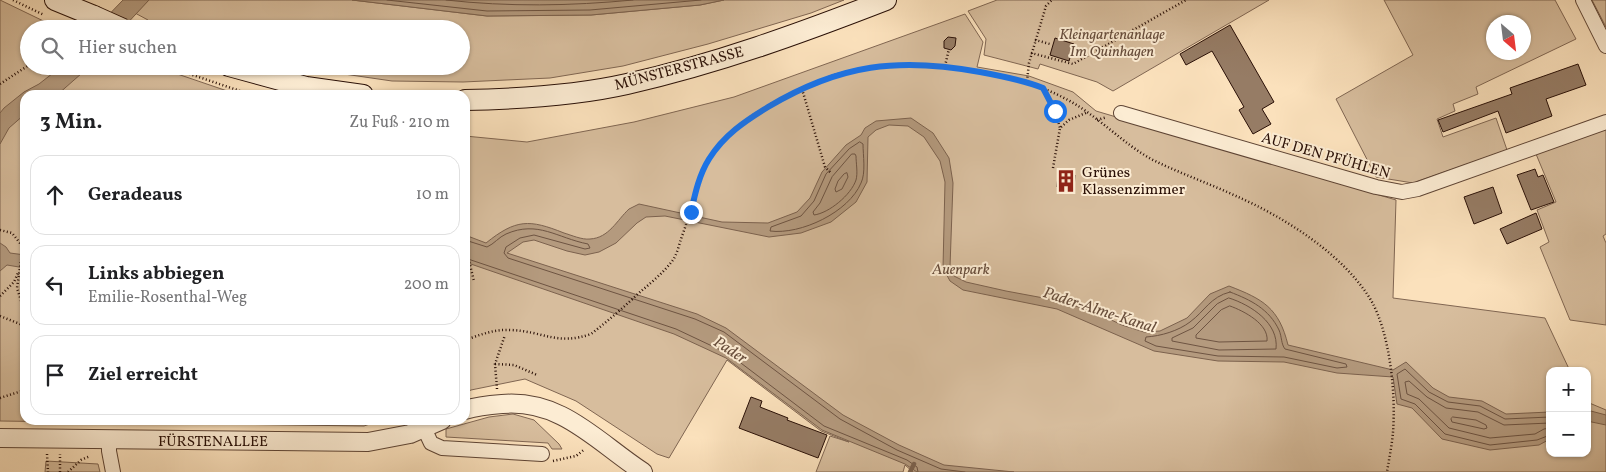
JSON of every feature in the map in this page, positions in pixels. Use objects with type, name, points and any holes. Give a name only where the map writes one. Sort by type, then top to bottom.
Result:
[{"type":"main road","name":"MÜNSTERSTRASSE","points":[[470,100],[514,99],[626,85],[726,58],[809,30],[886,0]]},
{"type":"main road","points":[[50,8],[94,16],[103,20]]},
{"type":"main road","points":[[262,75],[306,87],[327,90]]},
{"type":"street","points":[[1583,0],[1606,46]]},
{"type":"street","name":"AUF DEN PFÜHLEN","points":[[1121,112],[1376,187],[1402,192],[1418,189],[1606,122]]},
{"type":"street","points":[[470,409],[484,405],[523,403],[552,410],[598,439],[643,472]]},
{"type":"street","name":"FÜRSTENALLEE","points":[[0,438],[368,442],[410,434],[431,425]]},
{"type":"street","points":[[424,428],[431,443],[442,448],[542,454]]},
{"type":"street","points":[[109,440],[113,472]]},
{"type":"path","points":[[13,0],[50,8]]},
{"type":"path","points":[[1026,82],[1035,40],[1046,6],[1052,0]]},
{"type":"path","points":[[1031,54],[1073,64],[1186,0]]},
{"type":"path","points":[[1035,40],[1050,44]]},
{"type":"path","points":[[945,66],[949,49]]},
{"type":"path","points":[[470,338],[493,331],[509,330],[527,331],[560,339],[579,338],[591,334],[642,290],[674,259],[691,212],[699,180],[708,160],[734,128],[802,89],[839,74],[862,68],[886,66],[945,66],[1026,82],[1068,99],[1150,158],[1245,200],[1288,223],[1330,254],[1359,282],[1372,302],[1381,324],[1390,364],[1394,408],[1393,435],[1387,472]]},
{"type":"path","points":[[0,84],[20,71]]},
{"type":"path","points":[[193,75],[237,90]]},
{"type":"path","points":[[1043,88],[1055,111],[1060,128],[1053,168]]},
{"type":"path","points":[[802,89],[825,167],[831,173]]},
{"type":"path","points":[[1060,128],[1069,120],[1088,112]]},
{"type":"path","points":[[0,230],[12,233],[20,243]]},
{"type":"path","points":[[0,296],[14,282],[20,265]]},
{"type":"path","points":[[470,265],[474,281]]},
{"type":"path","points":[[19,269],[17,288],[20,297]]},
{"type":"path","points":[[0,316],[20,324]]},
{"type":"path","points":[[504,404],[495,364],[505,335]]},
{"type":"path","points":[[495,364],[514,365],[537,375]]},
{"type":"path","points":[[0,398],[20,392]]},
{"type":"path","points":[[542,454],[550,461],[576,456],[598,439]]},
{"type":"path","points":[[60,451],[60,472]]},
{"type":"path","points":[[68,472],[81,460],[96,453]]},
{"type":"green space","points":[[0,0],[41,20],[20,20],[20,75],[180,75],[224,90],[20,90],[20,421],[0,421]]},
{"type":"green space","points":[[149,0],[352,0],[487,16],[591,15],[700,5],[724,0],[844,0],[811,13],[708,44],[623,66],[550,78],[463,82],[392,81],[351,75],[470,75],[470,20],[148,20],[135,13]]},
{"type":"green space","name":"Kleingartenanlage Im Quinhagen","points":[[997,0],[1269,0],[1113,91],[1097,82],[1040,64],[1038,69],[984,55],[986,39],[968,11]]},
{"type":"green space","points":[[1384,0],[1555,0],[1576,39],[1476,87],[1478,94],[1453,104],[1455,111],[1437,119],[1443,137],[1496,118],[1507,150],[1413,183],[1376,177],[1336,99],[1413,55]]},
{"type":"green space","points":[[1592,0],[1606,0],[1606,27]]},
{"type":"green space","name":"Auenpark","points":[[965,14],[983,42],[977,67],[1029,76],[1073,92],[1096,111],[1396,200],[1393,298],[1545,318],[1568,367],[1546,367],[1546,457],[1591,457],[1591,404],[1606,410],[1606,472],[913,472],[905,465],[903,472],[816,472],[830,436],[849,442],[821,431],[727,360],[669,458],[657,454],[576,401],[525,379],[470,390],[470,136],[527,142],[634,122],[734,97]]},
{"type":"green space","points":[[1606,128],[1606,234],[1603,236],[1606,243],[1606,325],[1570,320],[1540,247],[1549,242],[1537,210],[1556,202],[1536,154]]},
{"type":"green space","points":[[513,414],[534,420],[562,449],[552,449],[548,443],[446,437],[446,429],[460,425],[470,425],[470,422],[489,417]]},
{"type":"green space","points":[[291,425],[367,425],[364,426]]},
{"type":"green space","points":[[46,461],[98,464],[100,472],[45,472]]},
{"type":"water","points":[[123,0],[149,0],[130,20],[104,20]]},
{"type":"water","points":[[352,0],[724,0],[700,5],[591,15],[487,16]]},
{"type":"water","points":[[50,75],[80,75],[63,90],[28,90]]},
{"type":"water","points":[[20,95],[20,118],[9,128],[0,144],[0,113]]},
{"type":"water","name":"Pader","points":[[911,118],[933,133],[949,158],[953,183],[950,267],[954,276],[966,282],[1049,299],[1090,310],[1122,325],[1144,332],[1160,331],[1187,318],[1210,294],[1229,286],[1268,306],[1280,322],[1288,345],[1393,370],[1406,362],[1433,388],[1449,397],[1482,401],[1506,414],[1546,412],[1546,441],[1539,445],[1490,450],[1442,439],[1412,408],[1397,404],[1393,377],[1337,373],[1284,362],[1218,361],[1154,351],[1057,309],[963,290],[950,281],[943,268],[945,182],[940,161],[924,137],[908,126],[889,125],[876,130],[868,137],[867,182],[856,202],[831,222],[801,233],[769,237],[665,216],[646,217],[616,243],[599,252],[585,255],[534,240],[523,242],[507,253],[697,314],[726,328],[843,415],[899,445],[944,465],[1014,472],[917,472],[905,464],[822,430],[726,358],[674,334],[470,264],[470,237],[486,243],[506,229],[523,224],[532,224],[552,228],[580,238],[597,238],[608,232],[629,209],[639,204],[722,222],[768,223],[797,212],[810,198],[822,172],[846,145],[861,135],[865,128],[876,121]]},
{"type":"water","points":[[0,243],[10,253],[20,254],[20,267],[7,265],[0,271]]},
{"type":"water","points":[[1591,411],[1606,415],[1606,425],[1591,422]]},
{"type":"building","points":[[1230,25],[1274,102],[1262,109],[1271,124],[1253,134],[1239,110],[1244,107],[1212,51],[1186,65],[1180,54]]},
{"type":"building","points":[[948,37],[956,38],[955,46],[951,50],[944,48],[944,41]]},
{"type":"building","points":[[1055,38],[1074,44],[1069,61],[1050,55]]},
{"type":"building","points":[[1578,64],[1586,85],[1546,99],[1552,116],[1506,133],[1498,111],[1443,132],[1438,120],[1512,94],[1510,88]]},
{"type":"building","points":[[1535,169],[1538,177],[1543,175],[1554,202],[1531,210],[1517,175]]},
{"type":"building","name":"Grünes Klassenzimmer","points":[[1058,174],[1075,175],[1074,189],[1057,187]]},
{"type":"building","points":[[1493,187],[1502,213],[1474,224],[1464,197]]},
{"type":"building","points":[[1536,213],[1542,229],[1507,244],[1500,229]]},
{"type":"building","points":[[751,397],[762,401],[760,407],[788,418],[787,420],[827,435],[818,458],[739,428]]},
{"type":"waterway","points":[[910,472],[914,464]]},
{"type":"place","name":"Grünes Klassenzimmer","points":[[1066,181]]},
{"type":"route","points":[[691,212],[699,180],[708,160],[734,128],[783,98],[818,81],[839,74],[862,68],[886,66],[945,66],[1026,82],[1043,88],[1055,111]]},
{"type":"water label","name":"Pader-Alme-Kanal","points":[[1100,309]]}]
